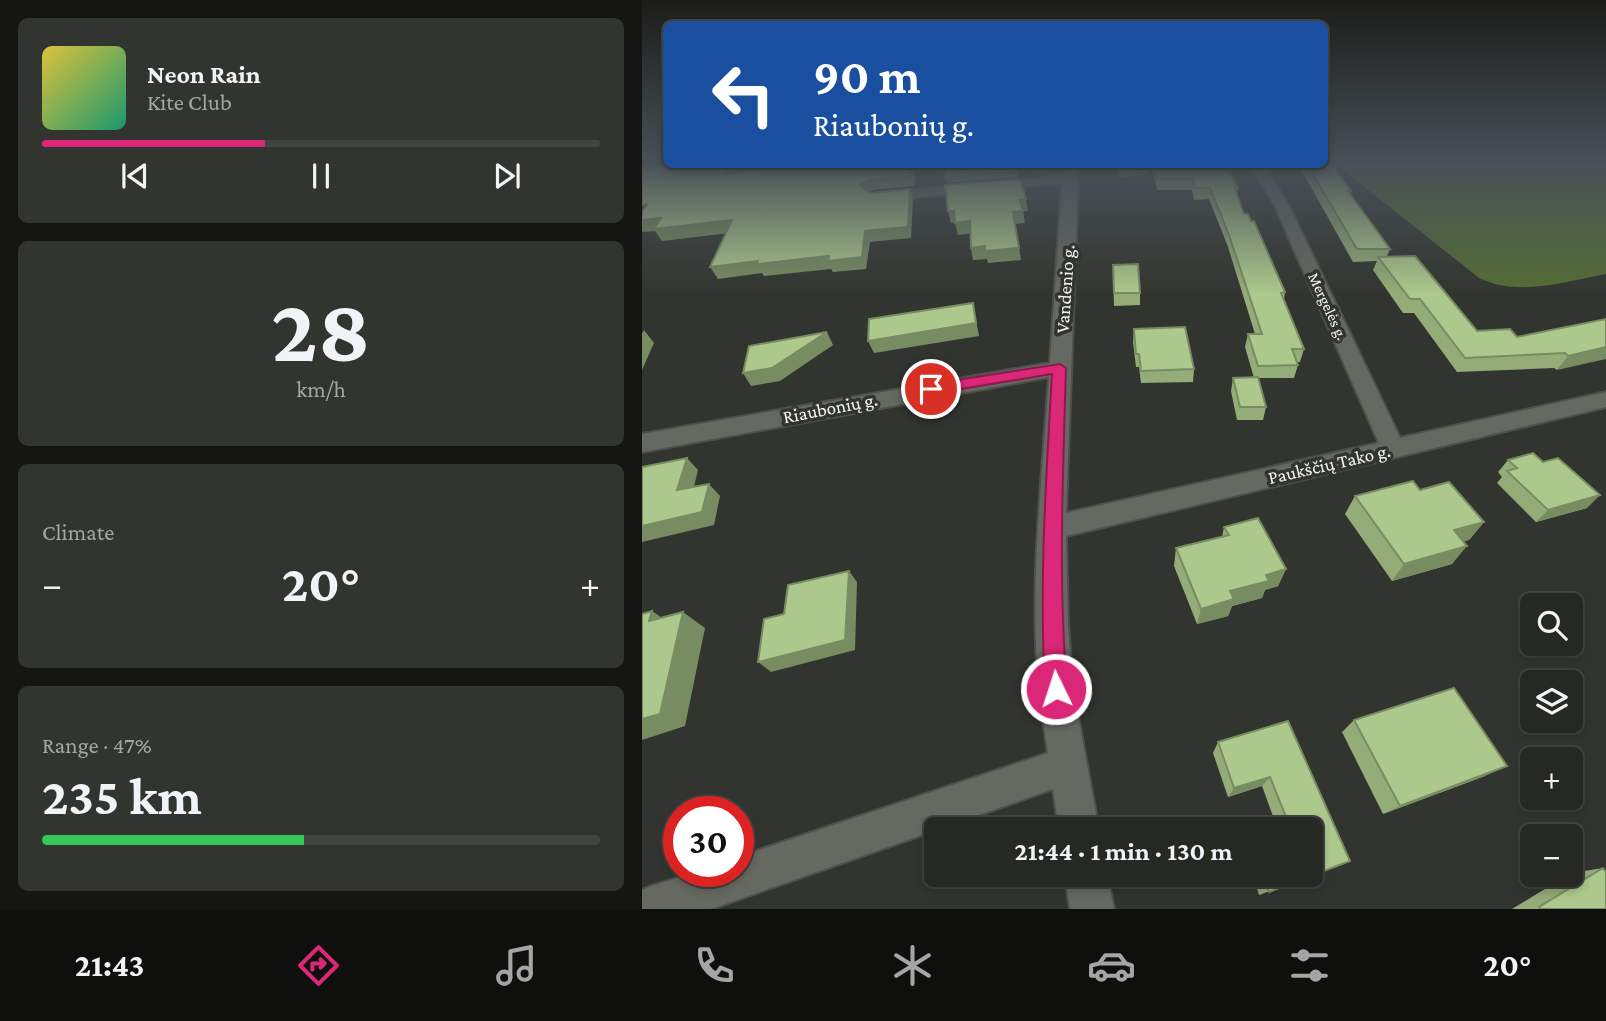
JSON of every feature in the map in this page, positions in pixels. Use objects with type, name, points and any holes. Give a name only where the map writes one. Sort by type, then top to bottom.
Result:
[{"type":"street","name":"Vandenio g.","points":[[1069,208],[1052,528],[1052,625],[1056,689],[1077,817]]},
{"type":"street","name":"Mergelės g.","points":[[1283,208],[1393,448]]},
{"type":"street","name":"Riaubonių g.","points":[[642,443],[1060,368]]},
{"type":"street","name":"Paukščių Tako g.","points":[[1052,528],[1606,399]]},
{"type":"street","points":[[649,909],[1068,765]]},
{"type":"street","points":[[1088,887],[1092,909]]},
{"type":"green space","points":[[1391,208],[1606,208],[1606,274],[1557,284],[1525,287],[1494,284],[1479,278]]},
{"type":"building","points":[[644,208],[909,208],[908,227],[865,231],[862,257],[828,261],[829,256],[710,267],[732,220],[654,229],[661,218],[642,220]]},
{"type":"building","points":[[948,208],[1022,208],[1023,211],[1013,212],[1019,248],[985,251],[985,246],[971,248],[970,221],[955,223],[954,211],[948,211]]},
{"type":"building","points":[[1218,208],[1242,208],[1244,214],[1248,214],[1251,221],[1254,221],[1285,292],[1281,293],[1304,349],[1292,349],[1298,365],[1258,366],[1248,334],[1262,334]]},
{"type":"building","points":[[1333,208],[1361,208],[1390,249],[1357,249]]},
{"type":"building","points":[[1415,256],[1477,331],[1510,329],[1517,337],[1606,319],[1606,347],[1568,356],[1565,353],[1465,358],[1420,299],[1410,299],[1378,257]]},
{"type":"building","points":[[1138,264],[1140,293],[1114,293],[1113,265]]},
{"type":"building","points":[[973,303],[976,323],[868,341],[869,319]]},
{"type":"building","points":[[1185,327],[1194,369],[1141,371],[1139,354],[1136,354],[1134,329]]},
{"type":"building","points":[[827,332],[772,368],[743,373],[749,346]]},
{"type":"building","points":[[1258,377],[1266,407],[1240,407],[1233,378]]},
{"type":"building","points":[[1533,453],[1543,462],[1558,458],[1600,495],[1548,510],[1507,471],[1517,468],[1508,460]]},
{"type":"building","points":[[687,458],[677,490],[709,484],[702,512],[642,526],[642,467]]},
{"type":"building","points":[[1413,481],[1420,490],[1449,482],[1484,522],[1454,530],[1467,546],[1404,564],[1355,496]]},
{"type":"building","points":[[1258,518],[1286,569],[1266,575],[1269,581],[1230,591],[1234,599],[1201,609],[1176,548],[1229,535],[1224,527]]},
{"type":"building","points":[[849,571],[845,640],[758,662],[764,619],[784,614],[788,585]]},
{"type":"building","points":[[652,611],[649,621],[683,612],[660,714],[642,719],[642,614]]},
{"type":"building","points":[[1454,688],[1507,766],[1400,806],[1354,720]]},
{"type":"building","points":[[1288,721],[1350,861],[1323,871],[1323,817],[1286,817],[1270,777],[1234,788],[1218,742]]},
{"type":"building","points":[[1603,868],[1606,872],[1606,909],[1539,907],[1572,887],[1583,887],[1583,880]]},
{"type":"building","points":[[1267,887],[1282,887],[1269,892]]},
{"type":"route","points":[[931,389],[1060,368],[1052,528],[1052,625],[1056,689]]}]
